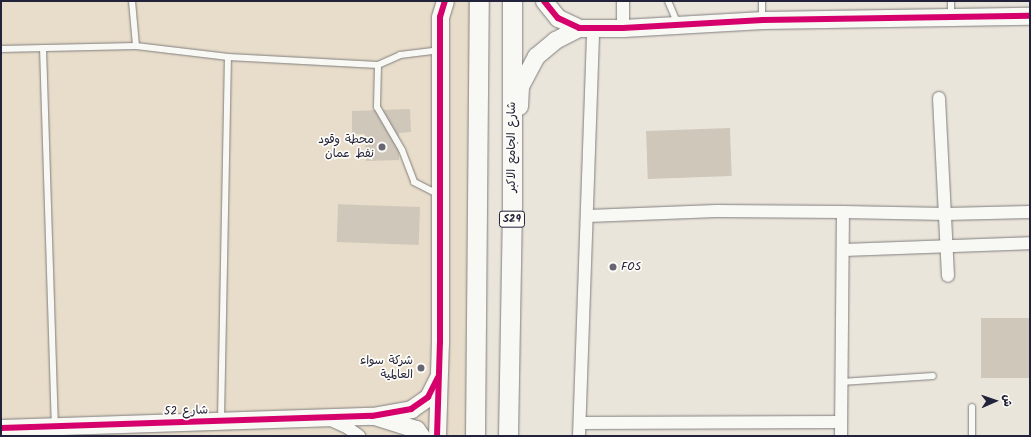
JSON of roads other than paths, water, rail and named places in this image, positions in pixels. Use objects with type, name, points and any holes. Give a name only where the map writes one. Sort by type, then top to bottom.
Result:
[{"type":"main road","points":[[475,436],[480,1]]},
{"type":"main road","name":"شارع الجامع الاكبر","points":[[508,436],[512,177],[512,1]]},
{"type":"street","points":[[544,1],[558,18],[586,28],[623,28],[951,9],[1030,16]]},
{"type":"street","points":[[623,1],[623,28]]},
{"type":"street","points":[[437,436],[440,343],[440,50],[442,9]]},
{"type":"street","points":[[512,177],[518,133],[520,86],[536,56],[556,40],[586,28]]},
{"type":"street","points":[[579,436],[588,216],[586,28]]},
{"type":"street","points":[[939,98],[948,276]]},
{"type":"street","points":[[588,216],[716,211],[946,214],[1030,212]]},
{"type":"street","points":[[841,436],[843,212]]},
{"type":"street","points":[[843,250],[1030,243]]},
{"type":"street","points":[[372,416],[411,408],[428,397],[438,377]]},
{"type":"street","points":[[372,416],[416,429],[421,436]]},
{"type":"street","name":"شارع 52","points":[[1,428],[372,416]]},
{"type":"street","points":[[325,417],[348,428],[359,436]]},
{"type":"street","points":[[580,423],[841,422]]},
{"type":"lane","points":[[132,1],[136,46]]},
{"type":"lane","points":[[668,1],[679,25]]},
{"type":"lane","points":[[762,1],[762,20]]},
{"type":"lane","points":[[1,49],[136,46],[228,57],[378,65],[400,55],[440,50]]},
{"type":"lane","points":[[43,48],[55,427]]},
{"type":"lane","points":[[221,421],[228,57]]},
{"type":"lane","points":[[378,65],[377,107],[402,150],[414,182],[440,195]]},
{"type":"lane","points":[[841,382],[933,376]]},
{"type":"lane","points":[[972,407],[972,436]]},
{"type":"place","name":"محطة وقود نفط عمان","points":[[382,147]]},
{"type":"place","name":"FOS","points":[[613,267]]},
{"type":"place","name":"شركة سواء العالمية","points":[[421,368]]}]
